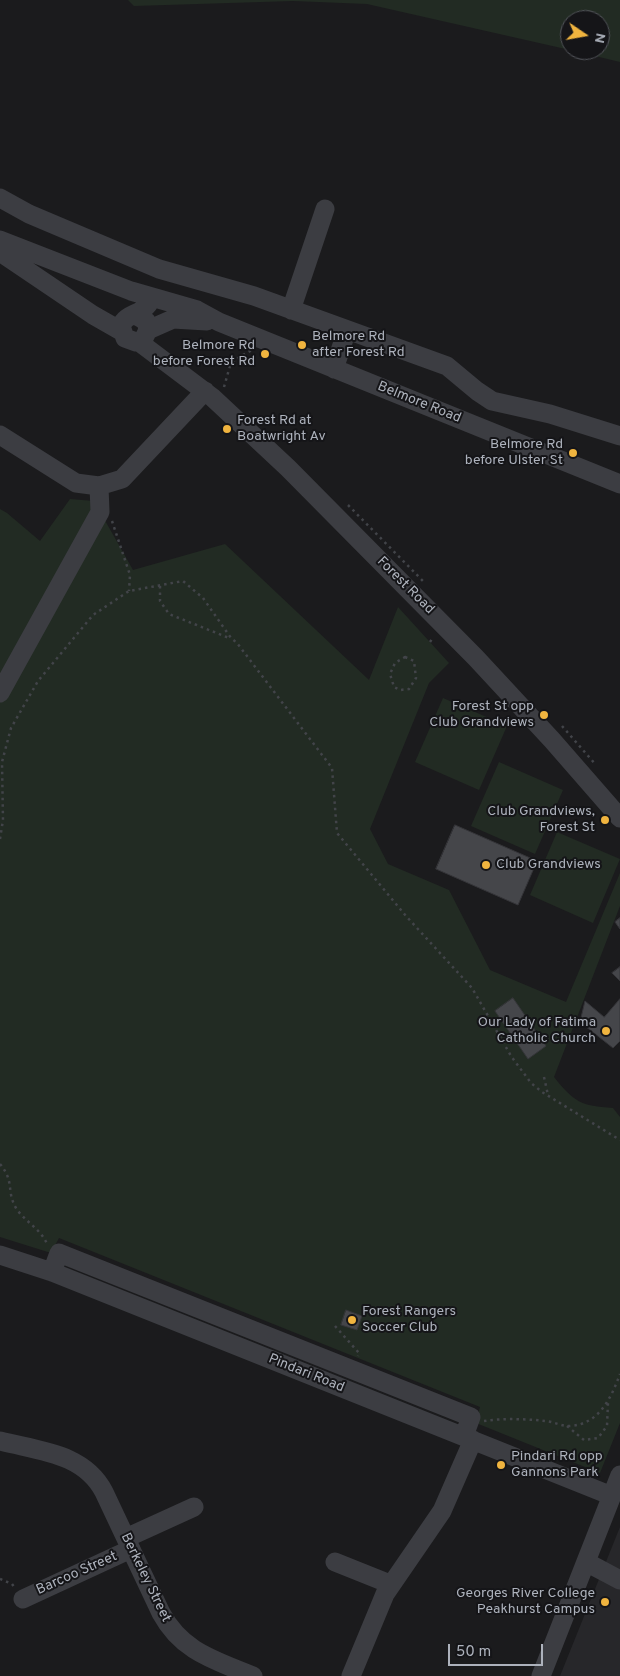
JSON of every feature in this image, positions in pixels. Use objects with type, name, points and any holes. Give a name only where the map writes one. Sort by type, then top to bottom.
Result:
[{"type":"street","points":[[0,198],[29,214],[176,274],[254,296],[446,366],[477,392],[492,400],[550,414],[620,436]]},
{"type":"street","points":[[291,310],[326,209]]},
{"type":"street","name":"Belmore Road","points":[[0,240],[159,299],[197,310],[218,322],[620,484]]},
{"type":"street","points":[[0,252],[78,303],[129,321],[159,299],[176,274]]},
{"type":"street","name":"Belmore Road","points":[[145,335],[173,319],[218,322]]},
{"type":"street","name":"Forest Road","points":[[129,321],[128,340],[145,335],[176,368],[210,395],[295,475],[463,645],[552,740],[620,818]]},
{"type":"street","points":[[334,369],[347,330]]},
{"type":"street","points":[[0,435],[76,483],[99,486],[122,479],[210,395]]},
{"type":"street","points":[[0,693],[100,512],[99,486]]},
{"type":"street","name":"Pindari Road","points":[[0,1255],[52,1272],[612,1496]]},
{"type":"street","points":[[351,1676],[390,1584],[434,1524],[449,1496],[468,1438]]},
{"type":"street","name":"Berkeley Street","points":[[0,1442],[92,1465],[166,1622],[181,1641],[200,1654],[254,1676]]},
{"type":"street","points":[[541,1676],[620,1475]]},
{"type":"street","name":"Barcoo Street","points":[[23,1598],[128,1544],[194,1507]]},
{"type":"street","points":[[335,1562],[390,1584]]},
{"type":"street","points":[[586,1562],[620,1580]]},
{"type":"path","points":[[210,395],[224,389],[230,366],[236,359],[250,352],[258,338]]},
{"type":"path","points":[[109,512],[130,575],[129,591]]},
{"type":"path","points":[[0,839],[2,762],[11,728],[38,681],[93,614],[129,591],[182,581],[204,598],[231,638],[237,643],[332,768],[337,833],[406,916],[472,988],[518,1068],[531,1083],[548,1096],[620,1140]]},
{"type":"path","points":[[160,586],[160,601],[170,614],[231,638]]},
{"type":"path","points":[[400,658],[410,658],[416,666],[416,678],[409,689],[400,690],[394,688],[391,682],[391,668],[400,658]]},
{"type":"path","points":[[544,1077],[548,1096]]},
{"type":"path","points":[[335,1326],[359,1353],[358,1356]]},
{"type":"path","points":[[567,1426],[584,1440],[593,1440],[602,1435],[607,1426],[608,1401],[620,1374]]},
{"type":"shaded area","points":[[128,0],[620,0],[620,62],[610,60],[610,10],[560,10],[560,48],[367,4],[293,1],[134,6]]},
{"type":"shaded area","points":[[70,499],[94,501],[133,570],[225,544],[369,680],[398,607],[449,663],[429,683],[370,829],[388,864],[449,890],[490,970],[566,1002],[620,873],[620,906],[554,1077],[567,1092],[579,1101],[593,1106],[613,1108],[620,1117],[620,1423],[600,1473],[476,1423],[480,1407],[59,1238],[51,1253],[0,1237],[0,509],[40,541]]},
{"type":"shaded area","points":[[443,698],[507,726],[479,790],[415,762]]},
{"type":"shaded area","points":[[499,762],[563,790],[535,854],[471,826]]},
{"type":"shaded area","points":[[557,832],[620,859],[593,923],[530,895]]},
{"type":"shaded area","name":"Georges River College Peakhurst Campus","points":[[620,1527],[620,1676],[560,1676]]},
{"type":"building","name":"Club Grandviews","points":[[455,825],[537,861],[518,905],[436,869]]},
{"type":"building","points":[[620,918],[620,929],[615,922]]},
{"type":"building","points":[[620,967],[620,981],[612,973]]},
{"type":"building","points":[[513,998],[546,1046],[528,1059],[495,1011]]},
{"type":"building","name":"Our Lady of Fatima Catholic Church","points":[[620,999],[620,1041],[613,1048],[580,1022],[585,1001],[604,1017]]},
{"type":"building","name":"Forest Rangers Soccer Club","points":[[346,1310],[362,1316],[357,1330],[341,1325]]},
{"type":"place","name":"Belmore Rd after Forest Rd","points":[[302,345]]},
{"type":"place","name":"Belmore Rd before Forest Rd","points":[[265,354]]},
{"type":"place","name":"Forest Rd at Boatwright Av","points":[[227,429]]},
{"type":"place","name":"Belmore Rd before Ulster St","points":[[573,453]]},
{"type":"place","name":"Forest St opp Club Grandviews","points":[[544,715]]},
{"type":"place","name":"Club Grandviews, Forest St","points":[[605,820]]},
{"type":"place","name":"Club Grandviews","points":[[486,865]]},
{"type":"place","name":"Our Lady of Fatima Catholic Church","points":[[606,1031]]},
{"type":"place","name":"Forest Rangers Soccer Club","points":[[352,1320]]},
{"type":"place","name":"Pindari Rd opp Gannons Park","points":[[501,1465]]},
{"type":"place","name":"Georges River College Peakhurst Campus","points":[[605,1602]]}]
